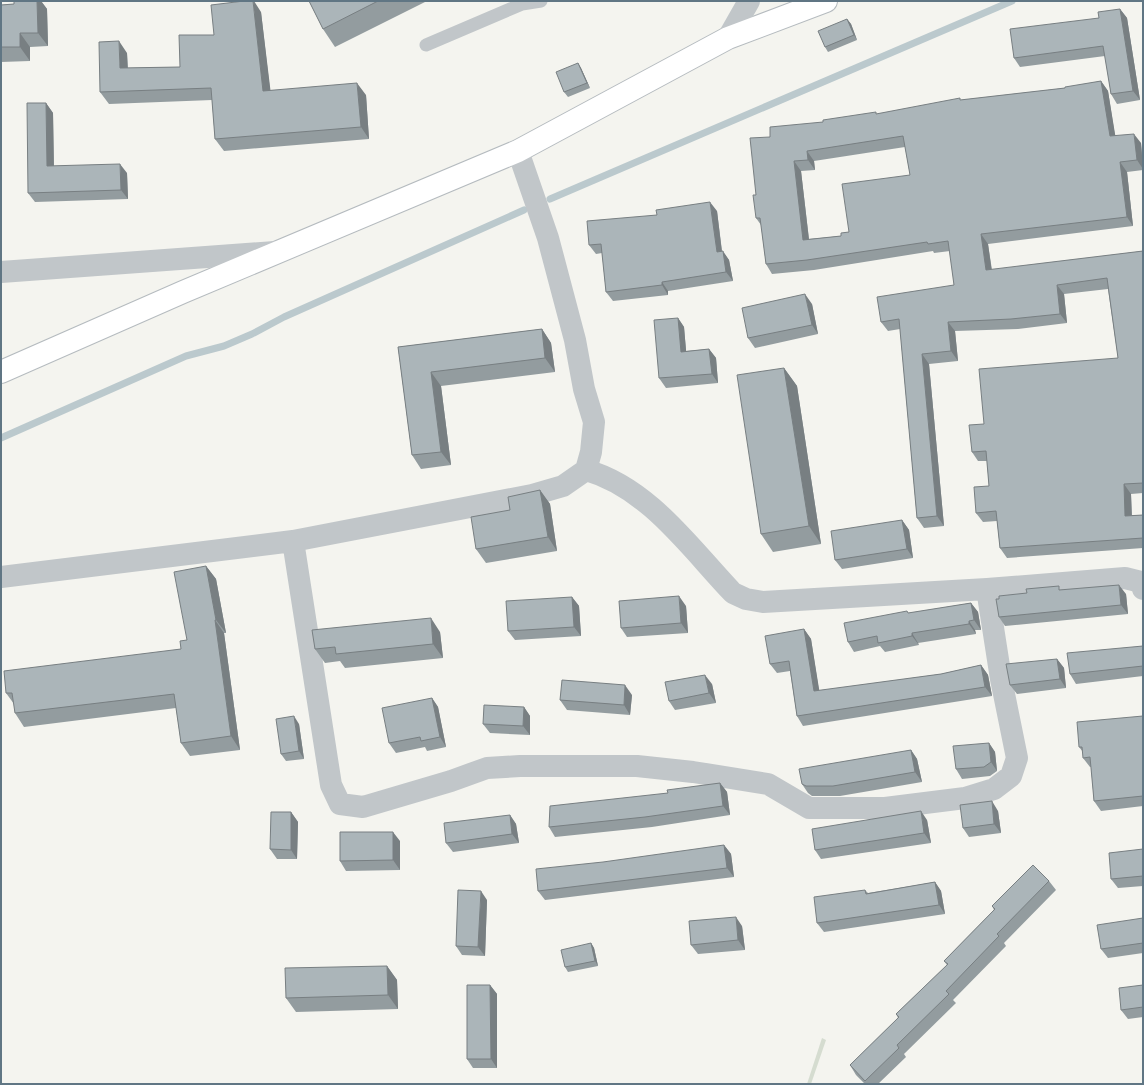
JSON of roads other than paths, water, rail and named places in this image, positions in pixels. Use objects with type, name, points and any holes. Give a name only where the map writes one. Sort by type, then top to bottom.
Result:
[{"type":"street","points":[[728,38],[749,1]]},
{"type":"street","points":[[1,372],[278,251],[518,151],[728,38],[826,1]]},
{"type":"street","points":[[1,577],[293,541],[532,495],[563,486],[586,470],[591,452],[594,422],[584,389],[575,340],[548,238],[518,151]]},
{"type":"street","points":[[1,272],[278,251]]},
{"type":"street","points":[[586,470],[605,476],[636,496],[665,519],[733,593],[746,599],[763,602],[988,590],[1125,578],[1141,582],[1143,590]]},
{"type":"street","points":[[293,541],[332,785],[340,804],[362,808],[451,781],[486,768],[507,767],[637,766],[693,772],[768,784],[809,808],[885,808],[965,798],[994,788],[1011,776],[1017,758],[1001,679],[988,590]]},
{"type":"lane","points":[[426,45],[522,4],[541,1]]},
{"type":"waterway","points":[[550,199],[1012,1]]},
{"type":"waterway","points":[[1,438],[186,356],[224,346],[252,334],[284,317],[524,210]]}]
